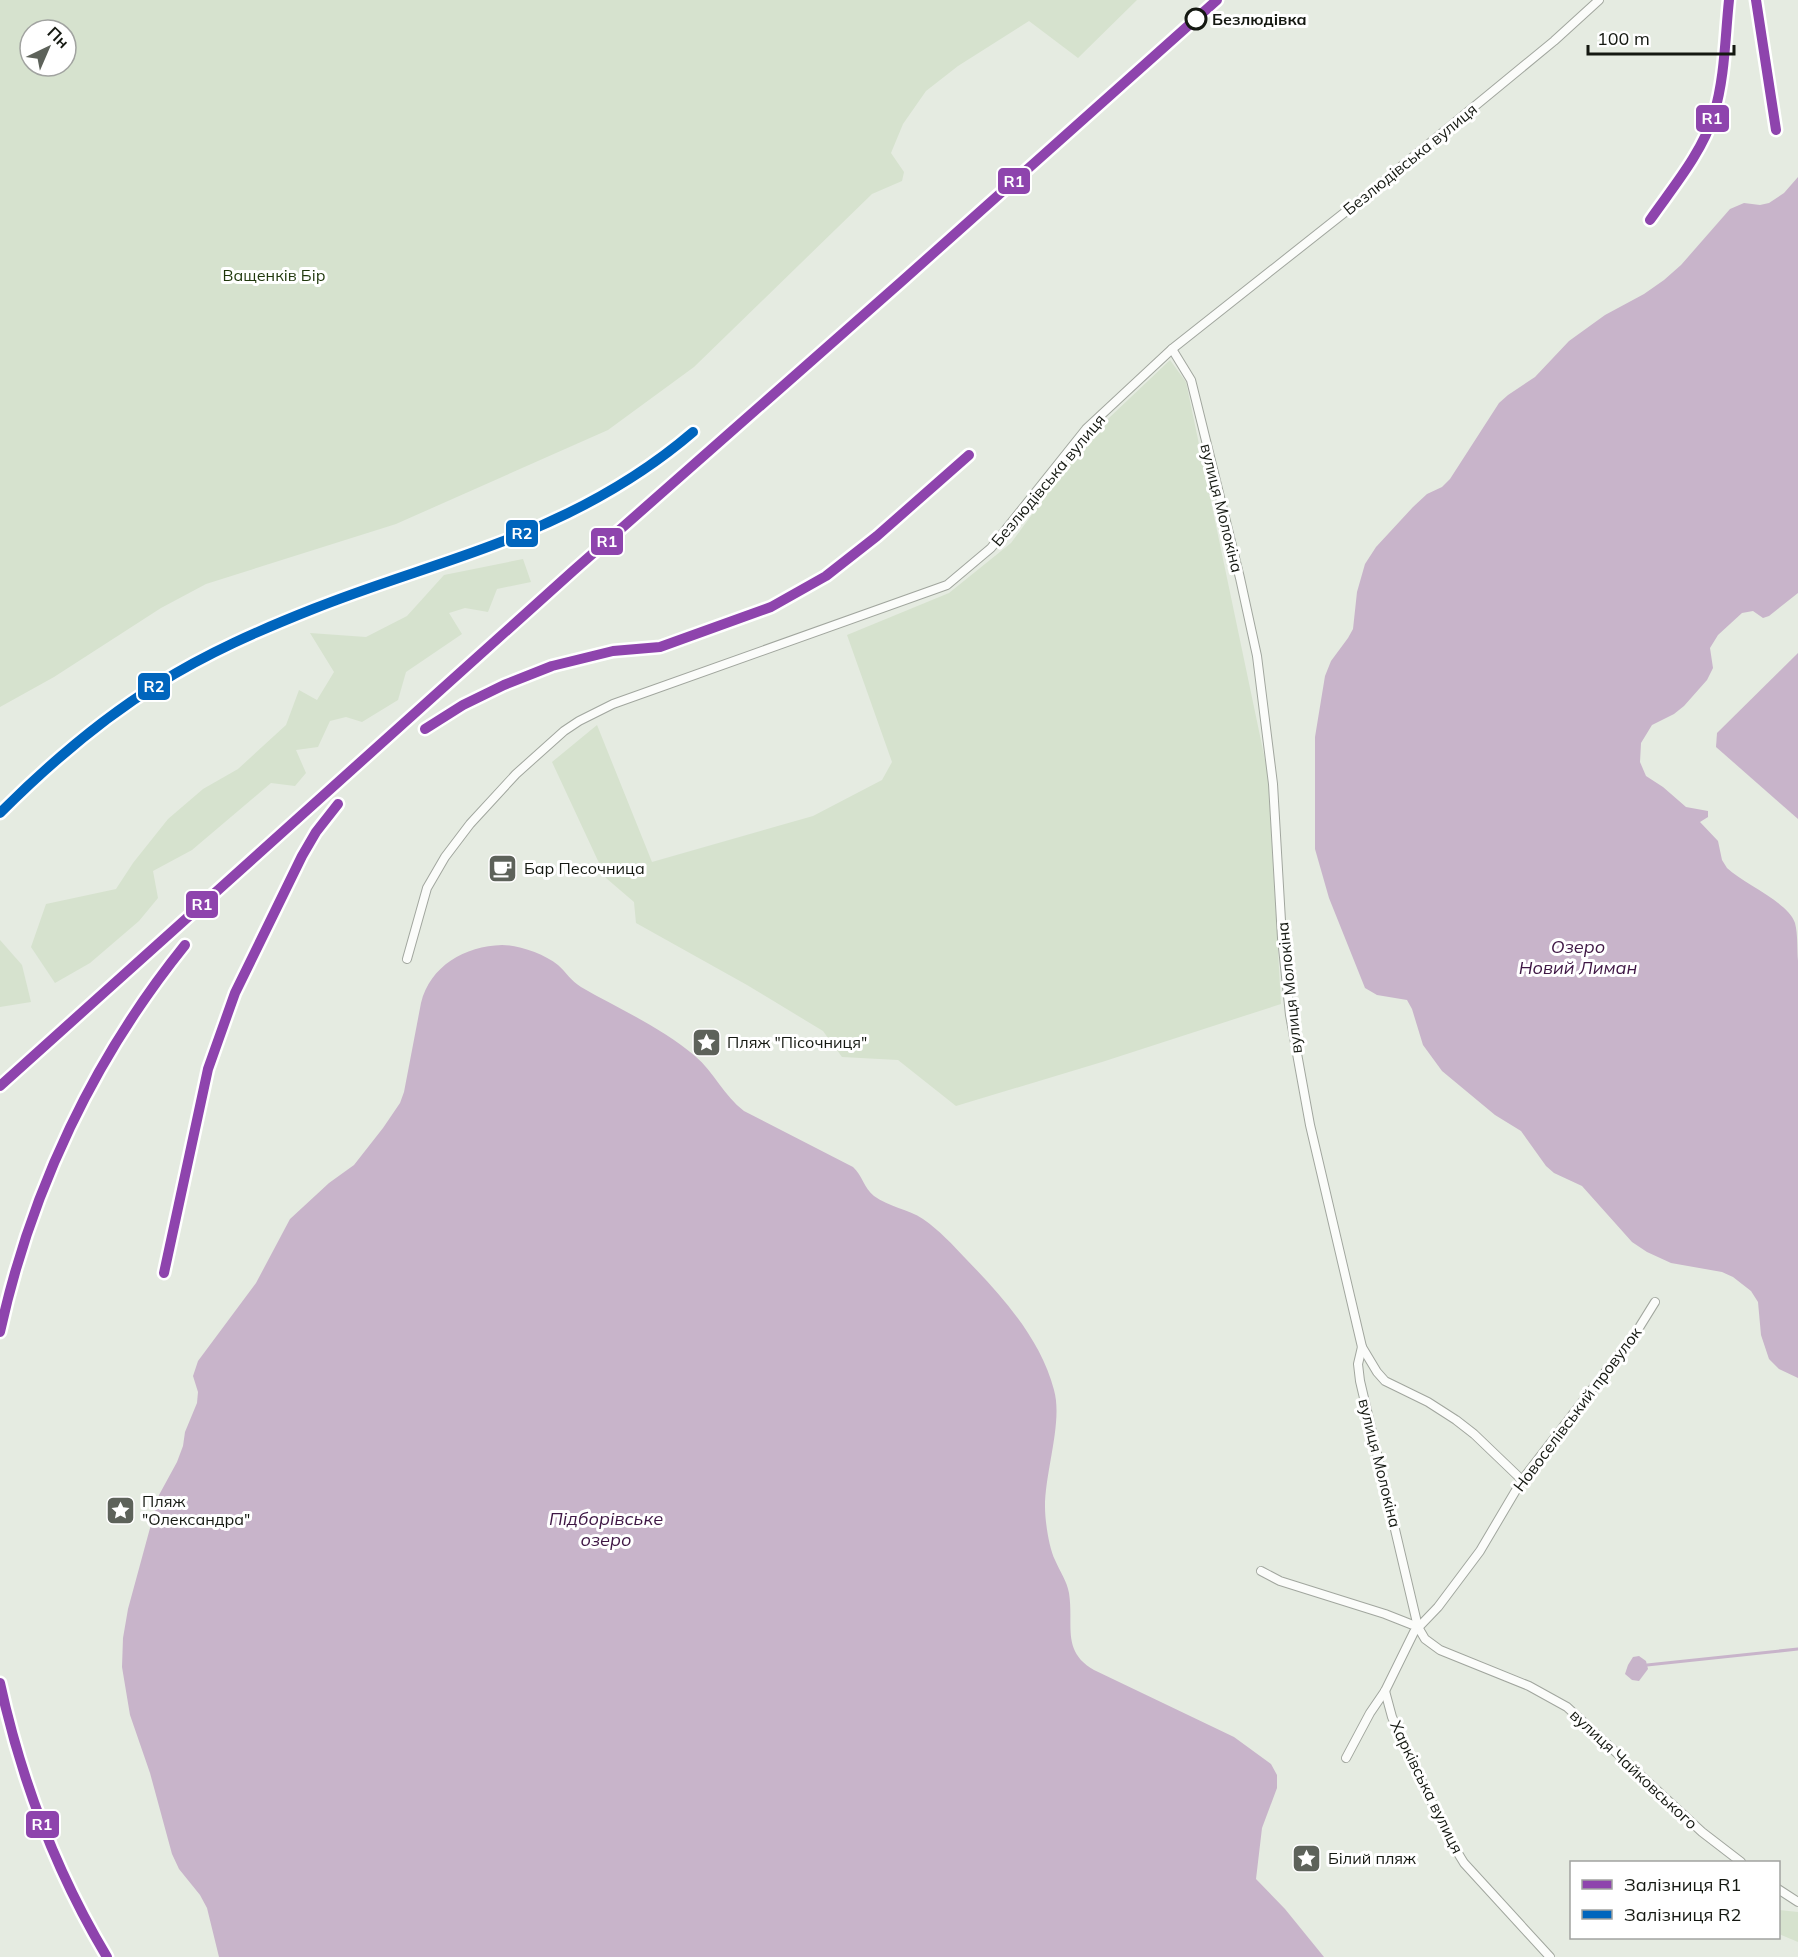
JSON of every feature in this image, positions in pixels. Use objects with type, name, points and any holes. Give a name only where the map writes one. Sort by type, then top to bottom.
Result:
[{"type":"street","name":"Безлюдівська вулиця","points":[[407,959],[427,888],[445,857],[470,824],[516,774],[564,731],[613,704],[947,585],[991,548],[1086,429],[1172,349],[1368,194],[1554,41],[1599,0]]},
{"type":"street","name":"вулиця Молокіна","points":[[1172,349],[1191,380],[1253,636],[1274,784],[1282,938],[1290,1015],[1310,1125],[1362,1347],[1358,1364],[1360,1381],[1418,1627]]},
{"type":"street","name":"Новоселівський провулок","points":[[1346,1758],[1370,1713],[1385,1691],[1418,1627],[1438,1607],[1480,1551],[1522,1480],[1630,1340],[1655,1302]]},
{"type":"street","points":[[1362,1347],[1385,1381],[1428,1402],[1456,1420],[1483,1442],[1522,1480]]},
{"type":"street","name":"вулиця Чайковського","points":[[1261,1570],[1280,1581],[1385,1614],[1418,1627],[1425,1639],[1440,1650],[1529,1686],[1567,1707],[1702,1832],[1738,1861]]},
{"type":"street","name":"Харківська вулиця","points":[[1385,1691],[1392,1717],[1409,1755],[1450,1840],[1464,1863],[1550,1957]]},
{"type":"street","points":[[1780,1890],[1798,1902]]},
{"type":"green space","name":"Ващенків Бір","points":[[0,0],[1137,0],[1078,58],[1029,21],[958,66],[926,91],[903,124],[891,153],[904,172],[902,181],[872,194],[694,367],[608,430],[396,524],[206,584],[161,608],[54,677],[0,707]]},
{"type":"green space","points":[[1170,360],[1186,382],[1268,774],[1281,1004],[956,1106],[898,1060],[842,1057],[823,1031],[747,985],[636,923],[634,902],[606,878],[552,762],[597,725],[652,862],[813,816],[882,780],[892,762],[847,635],[949,593],[1011,543],[1090,436]]},
{"type":"green space","points":[[523,559],[531,582],[497,589],[488,612],[465,608],[449,613],[462,634],[406,672],[398,700],[362,722],[346,717],[330,721],[318,747],[296,750],[306,773],[295,786],[271,783],[192,850],[153,871],[158,898],[139,921],[90,963],[55,983],[31,947],[46,904],[116,889],[133,863],[168,819],[203,789],[238,769],[286,725],[299,690],[317,700],[334,672],[310,633],[366,637],[407,616],[444,575]]},
{"type":"green space","points":[[0,940],[22,965],[31,1002],[0,1007]]},
{"type":"green space","points":[[1780,1910],[1798,1912],[1798,1942],[1780,1934]]},
{"type":"water","name":"Озеро Новий Лиман","points":[[1798,177],[1798,593],[1769,616],[1763,618],[1753,611],[1742,613],[1718,635],[1710,648],[1713,668],[1707,680],[1684,706],[1652,725],[1641,743],[1640,762],[1646,776],[1686,807],[1708,811],[1708,817],[1700,822],[1718,841],[1722,860],[1727,868],[1784,908],[1795,923],[1798,961],[1798,1378],[1779,1369],[1769,1359],[1761,1335],[1758,1302],[1751,1291],[1733,1277],[1722,1272],[1671,1263],[1632,1242],[1582,1186],[1554,1173],[1546,1166],[1521,1131],[1495,1115],[1442,1071],[1423,1045],[1407,1000],[1377,995],[1365,988],[1329,898],[1315,849],[1315,737],[1325,676],[1331,661],[1353,629],[1357,592],[1365,564],[1376,547],[1413,507],[1427,494],[1442,487],[1450,479],[1499,403],[1535,377],[1569,341],[1605,315],[1644,294],[1664,280],[1681,265],[1730,209],[1744,203],[1760,205],[1769,203],[1784,193]]},
{"type":"water","points":[[1798,653],[1798,819],[1716,747],[1717,733]]},
{"type":"water","name":"Підборівське озеро","points":[[488,946],[523,948],[552,961],[581,987],[654,1027],[695,1056],[744,1111],[853,1167],[874,1196],[929,1223],[951,1243],[1019,1319],[1040,1353],[1054,1390],[1055,1432],[1045,1507],[1049,1542],[1068,1589],[1073,1646],[1084,1663],[1094,1670],[1234,1737],[1271,1764],[1277,1775],[1277,1788],[1262,1828],[1256,1879],[1285,1909],[1324,1957],[219,1957],[207,1908],[200,1895],[179,1869],[172,1854],[150,1773],[130,1715],[122,1667],[123,1638],[128,1609],[159,1495],[177,1462],[185,1432],[197,1403],[198,1392],[193,1376],[198,1361],[256,1283],[290,1219],[329,1183],[354,1165],[400,1103],[421,1003],[432,978],[451,960],[462,954]]},
{"type":"water","points":[[1639,1656],[1646,1661],[1648,1669],[1639,1681],[1632,1680],[1625,1674],[1633,1657]]},
{"type":"waterway","points":[[1647,1665],[1798,1649]]},
{"type":"rail line","name":"R1","points":[[0,1086],[573,571],[1217,0]]},
{"type":"rail line","name":"R1","points":[[1650,220],[1695,156],[1709,128],[1718,100],[1723,72],[1729,0]]},
{"type":"rail line","name":"R1","points":[[1756,0],[1776,130]]},
{"type":"rail line","name":"R2","points":[[0,813],[95,728],[137,698],[195,662],[313,609],[478,551],[552,521],[626,481],[693,432]]},
{"type":"rail line","name":"R1","points":[[425,729],[463,705],[504,685],[552,666],[613,651],[660,647],[771,607],[826,576],[877,536],[969,455]]},
{"type":"rail line","name":"R1","points":[[164,1273],[208,1069],[235,993],[302,856],[316,832],[338,804]]},
{"type":"rail line","name":"R1","points":[[0,1332],[29,1228],[70,1128],[122,1033],[152,988],[185,945]]},
{"type":"rail line","name":"R1","points":[[0,1683],[18,1754],[42,1824],[72,1892],[107,1957]]},
{"type":"place","name":"Безлюдівка","points":[[1196,19]]},
{"type":"place","name":"Бар Песочница","points":[[503,868]]},
{"type":"place","name":"Пляж \"Пісочниця\"","points":[[706,1042]]},
{"type":"place","name":"Пляж \"Олександра\"","points":[[121,1510]]},
{"type":"place","name":"Білий пляж","points":[[1307,1858]]}]
